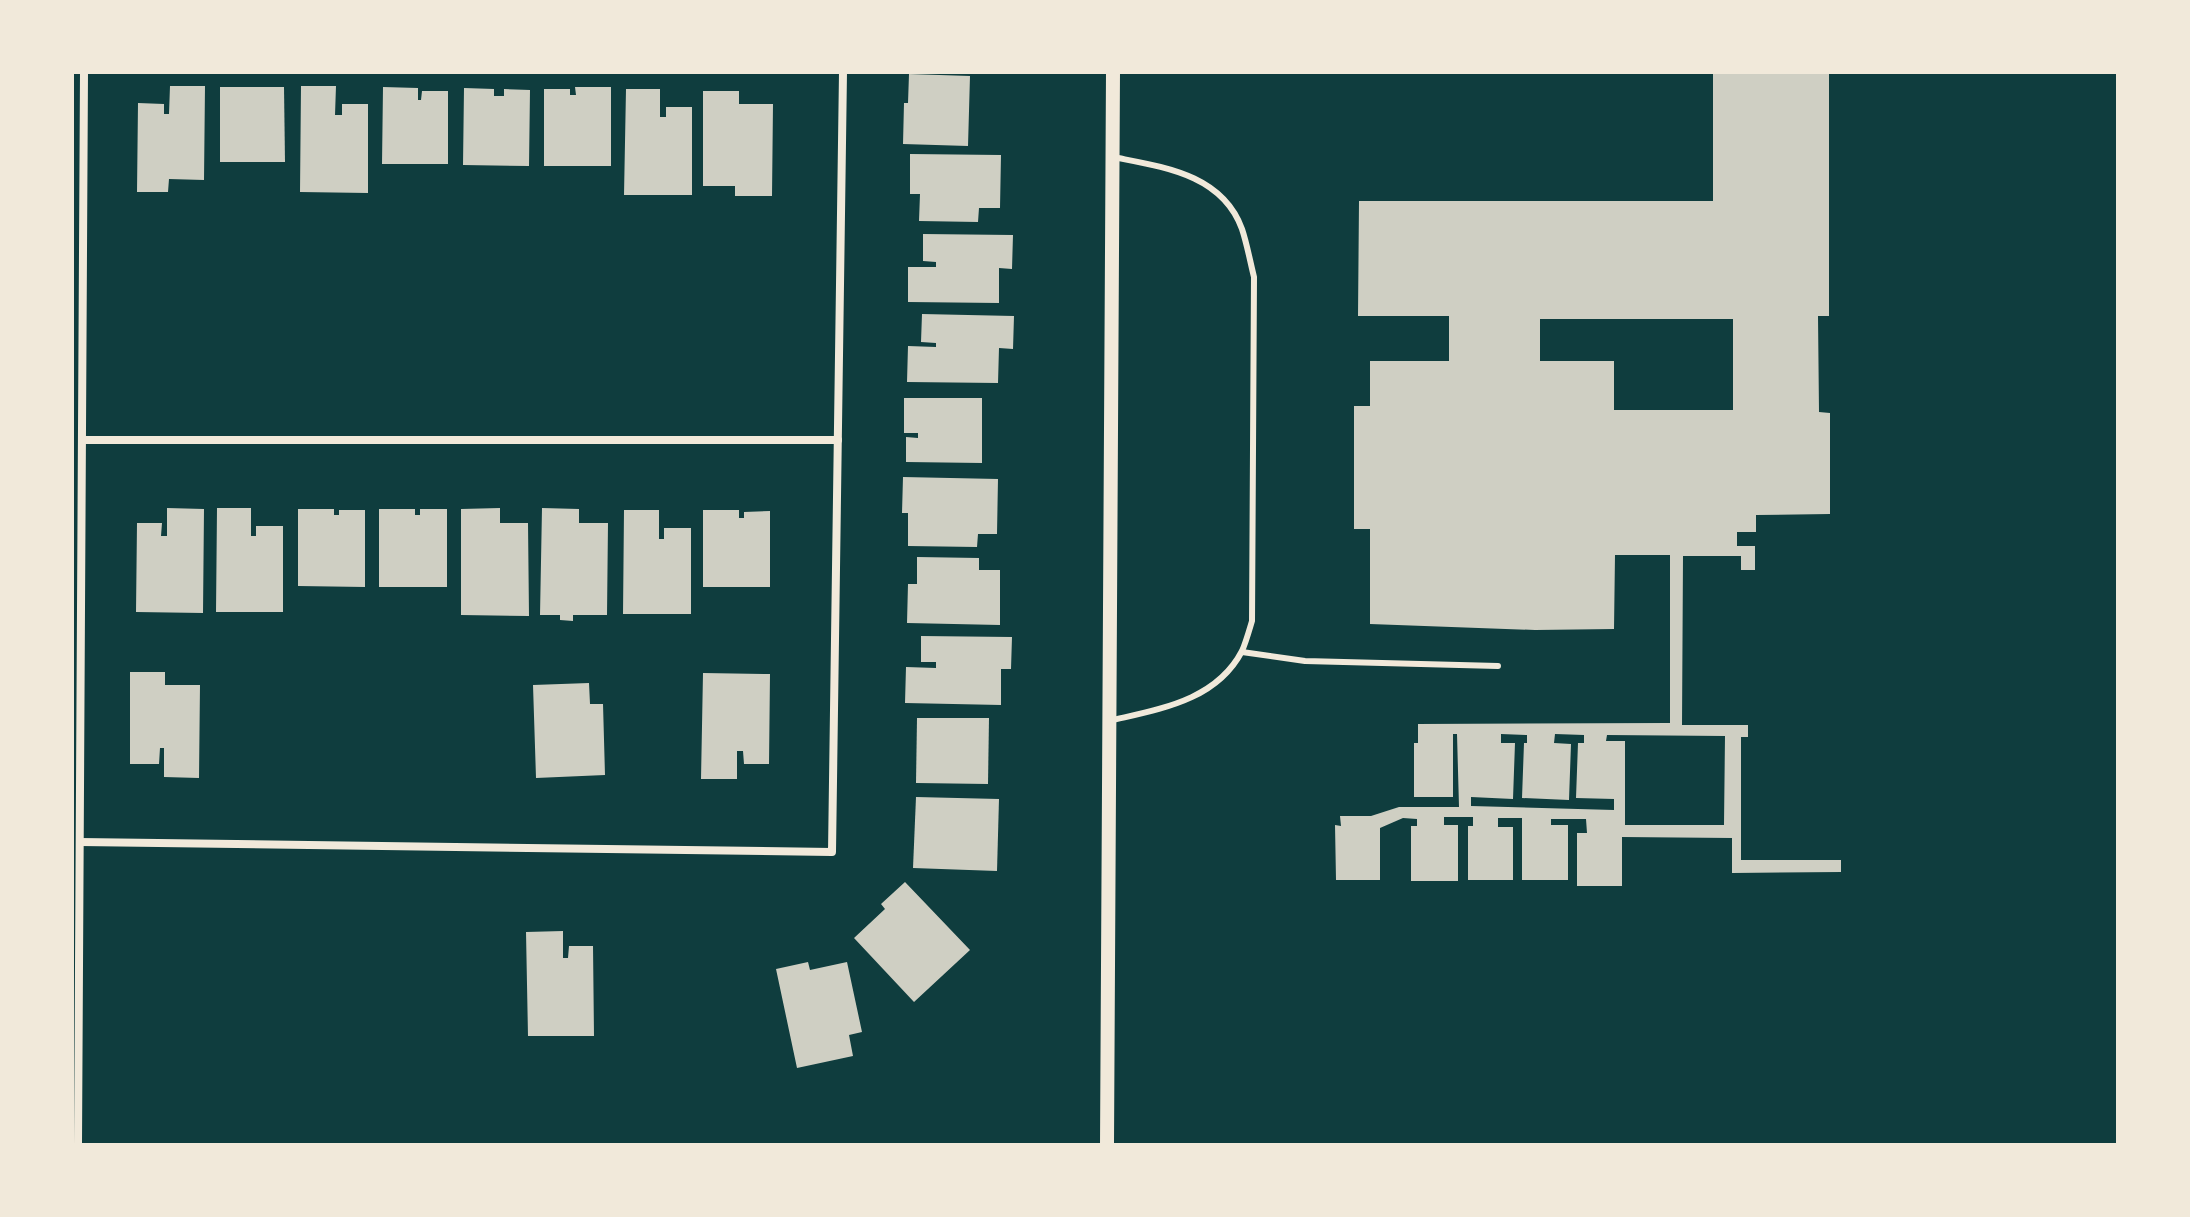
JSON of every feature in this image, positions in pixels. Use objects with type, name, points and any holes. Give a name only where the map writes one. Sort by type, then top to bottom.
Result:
[{"type":"street","points":[[78,1145],[84,72]]},
{"type":"street","points":[[80,842],[832,852],[843,72]]},
{"type":"street","points":[[1107,1145],[1113,72]]},
{"type":"street","points":[[82,440],[838,440]]},
{"type":"lane","points":[[1109,721],[1186,702],[1218,681],[1242,652],[1252,621],[1254,277],[1241,227],[1223,196],[1181,171],[1113,157]]},
{"type":"lane","points":[[1242,652],[1305,661],[1498,666]]},
{"type":"building","points":[[1713,72],[1829,72],[1829,316],[1818,316],[1819,412],[1830,413],[1830,514],[1756,515],[1756,532],[1737,532],[1737,546],[1755,546],[1755,570],[1741,570],[1741,556],[1683,556],[1682,725],[1748,725],[1748,737],[1741,737],[1741,860],[1841,860],[1841,872],[1732,873],[1732,838],[1622,837],[1622,886],[1577,886],[1577,833],[1587,833],[1586,819],[1551,819],[1551,825],[1568,825],[1568,880],[1522,880],[1522,818],[1498,818],[1498,827],[1513,827],[1513,880],[1468,880],[1468,826],[1473,826],[1473,817],[1444,817],[1444,825],[1458,825],[1458,881],[1411,881],[1411,826],[1417,826],[1417,819],[1403,818],[1380,828],[1380,880],[1336,880],[1335,825],[1341,826],[1340,816],[1371,816],[1399,807],[1459,807],[1457,734],[1453,734],[1453,797],[1414,797],[1414,743],[1418,743],[1418,724],[1670,723],[1670,555],[1615,555],[1614,629],[1535,630],[1370,624],[1370,529],[1354,529],[1354,406],[1370,406],[1370,361],[1449,361],[1449,316],[1358,316],[1359,201],[1713,201]],"holes":[[[1540,319],[1733,319],[1733,410],[1614,410],[1614,361],[1540,361]],[[1501,734],[1527,735],[1522,798],[1569,800],[1571,744],[1554,743],[1555,734],[1584,735],[1584,743],[1578,743],[1576,798],[1614,799],[1614,810],[1471,806],[1471,797],[1513,799],[1515,743],[1501,743]],[[1607,735],[1725,736],[1724,825],[1625,825],[1625,741],[1606,741]]]},
{"type":"building","points":[[909,74],[970,76],[968,146],[903,144],[904,103],[908,103]]},
{"type":"building","points":[[170,86],[205,86],[204,180],[169,179],[168,192],[137,192],[138,103],[164,104],[164,114],[169,114]]},
{"type":"building","points":[[301,86],[336,86],[335,115],[342,115],[342,104],[368,104],[368,193],[300,192]]},
{"type":"building","points":[[220,87],[284,87],[285,162],[220,162]]},
{"type":"building","points":[[383,87],[418,88],[418,100],[421,100],[422,91],[448,91],[448,164],[382,164]]},
{"type":"building","points":[[575,87],[611,87],[611,166],[544,166],[544,89],[570,89],[570,95],[576,95]]},
{"type":"building","points":[[464,88],[494,89],[494,96],[504,96],[504,89],[530,90],[529,166],[463,165]]},
{"type":"building","points":[[626,89],[660,89],[660,117],[666,117],[666,107],[692,107],[692,195],[624,195]]},
{"type":"building","points":[[703,91],[739,91],[739,104],[773,104],[772,196],[735,196],[735,186],[703,186]]},
{"type":"building","points":[[910,154],[1001,155],[1000,208],[979,208],[978,222],[919,221],[920,194],[910,194]]},
{"type":"building","points":[[923,234],[1013,235],[1012,269],[999,268],[999,303],[908,302],[908,267],[936,267],[936,262],[923,261]]},
{"type":"building","points":[[922,314],[1014,316],[1013,349],[999,348],[998,383],[907,382],[908,346],[936,347],[936,343],[921,342]]},
{"type":"building","points":[[904,398],[982,398],[982,463],[906,462],[906,437],[918,438],[918,433],[904,433]]},
{"type":"building","points":[[903,477],[998,479],[997,534],[978,534],[977,547],[908,546],[908,513],[902,513]]},
{"type":"building","points":[[167,508],[204,509],[203,613],[136,612],[137,523],[162,523],[161,536],[167,536]]},
{"type":"building","points":[[217,508],[251,508],[251,536],[256,536],[256,526],[283,526],[283,612],[216,612]]},
{"type":"building","points":[[500,508],[500,523],[528,523],[529,616],[461,615],[461,509]]},
{"type":"building","points":[[542,508],[579,509],[579,523],[608,523],[607,615],[573,615],[573,621],[560,620],[560,615],[540,615]]},
{"type":"building","points":[[298,509],[334,509],[334,515],[339,515],[339,510],[365,510],[365,587],[298,586]]},
{"type":"building","points":[[379,509],[415,509],[415,515],[420,515],[420,509],[447,509],[447,587],[379,587]]},
{"type":"building","points":[[624,510],[659,510],[659,539],[664,539],[664,528],[691,528],[691,614],[623,614]]},
{"type":"building","points":[[703,510],[739,510],[739,518],[744,518],[744,512],[770,511],[770,587],[703,587]]},
{"type":"building","points":[[917,557],[979,558],[979,570],[1000,570],[1000,625],[907,623],[908,584],[917,584]]},
{"type":"building","points":[[921,636],[1012,637],[1011,669],[1001,669],[1001,705],[905,703],[906,667],[936,668],[936,662],[921,662]]},
{"type":"building","points":[[130,672],[165,672],[165,685],[200,685],[199,778],[164,777],[164,748],[160,748],[159,764],[130,764]]},
{"type":"building","points":[[703,673],[770,674],[769,764],[744,764],[743,751],[737,751],[737,779],[701,779]]},
{"type":"building","points":[[589,683],[590,704],[603,704],[605,775],[536,778],[533,685]]},
{"type":"building","points":[[917,718],[989,718],[988,784],[916,783]]},
{"type":"building","points":[[916,797],[999,799],[997,871],[913,868]]},
{"type":"building","points":[[905,882],[970,950],[914,1002],[854,938],[885,909],[881,904]]},
{"type":"building","points":[[563,931],[563,958],[568,958],[569,946],[593,946],[594,1036],[528,1036],[526,932]]},
{"type":"building","points":[[808,962],[810,970],[847,962],[862,1032],[849,1035],[853,1056],[797,1068],[776,969]]}]
